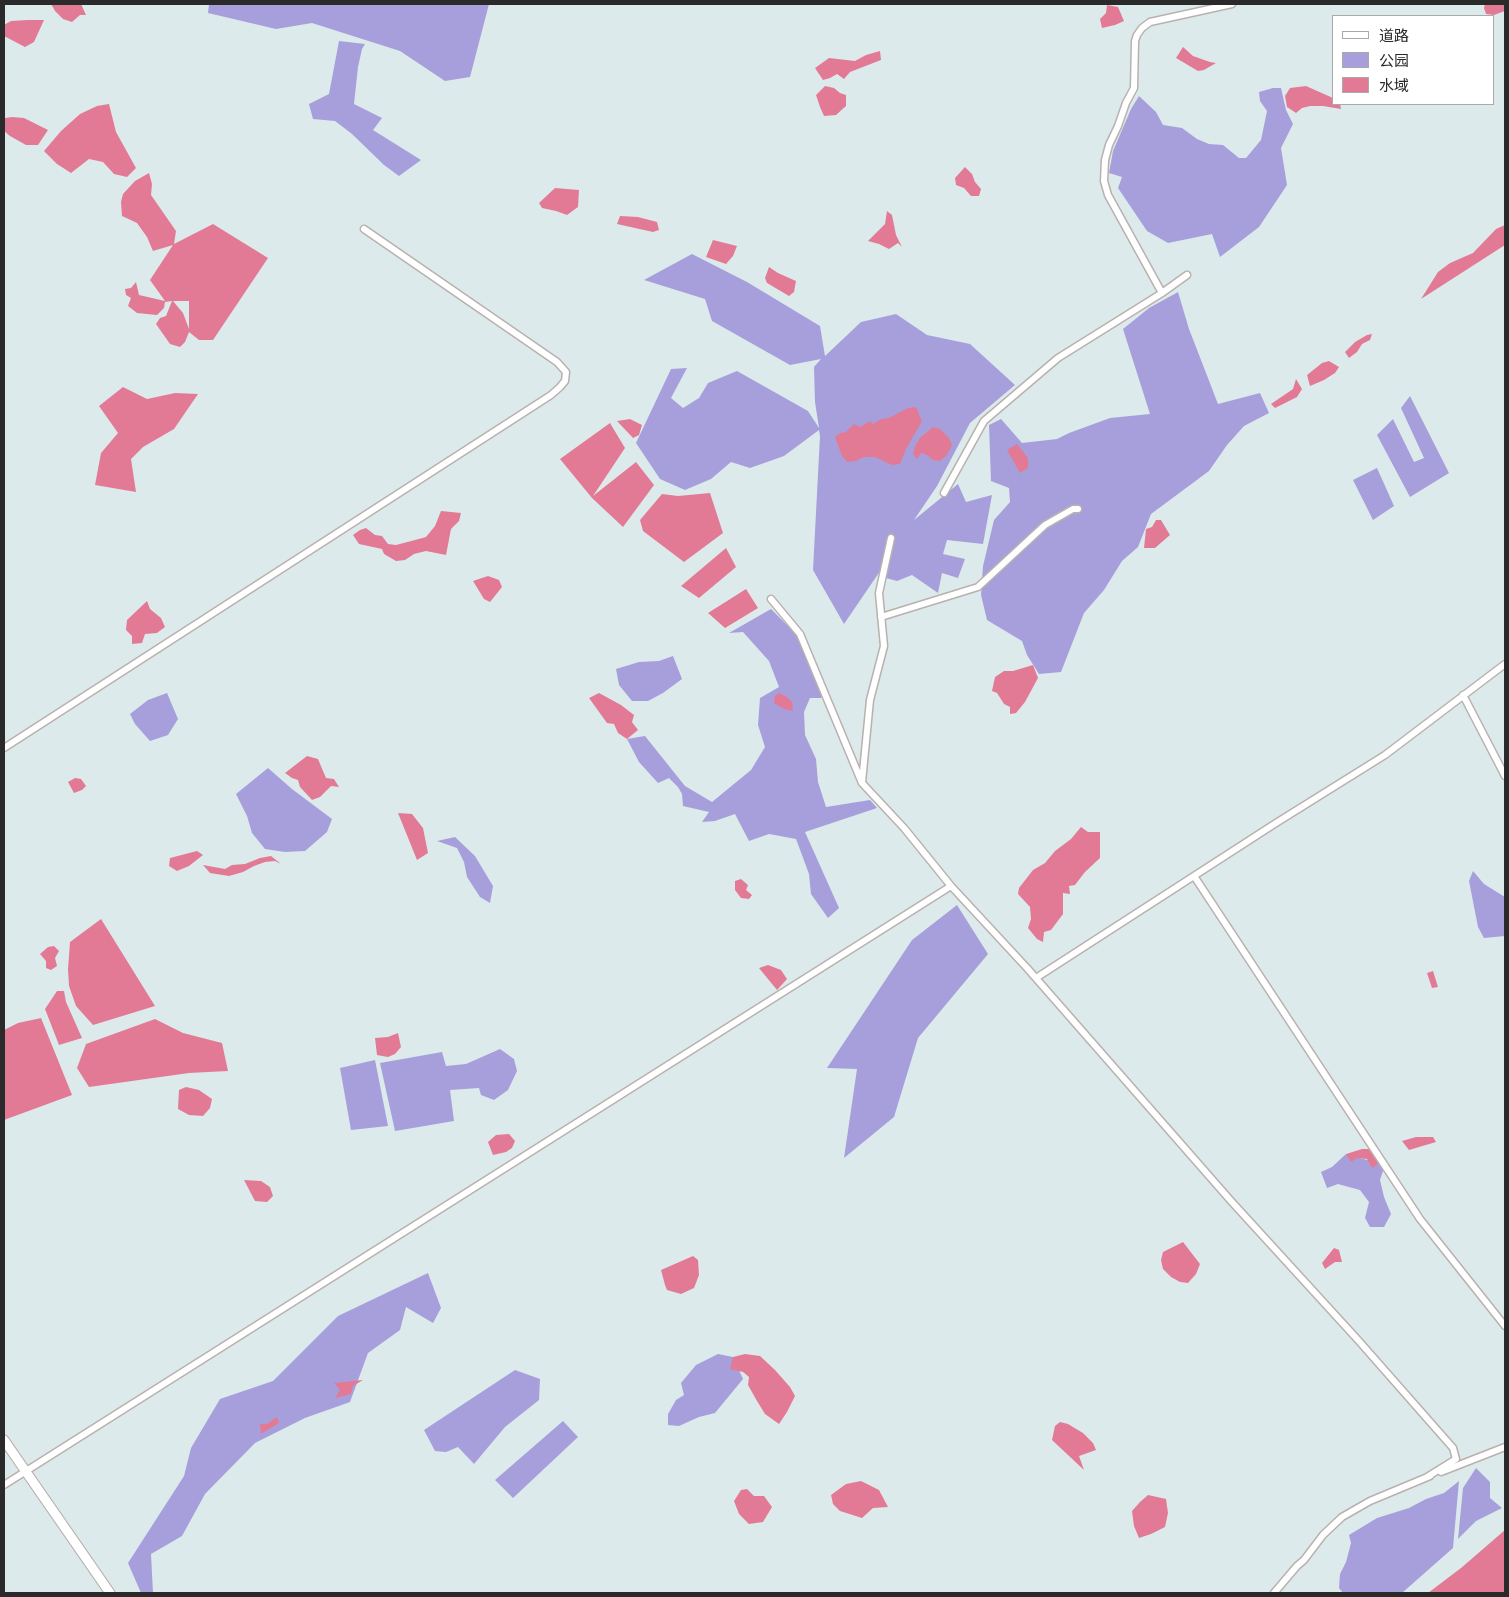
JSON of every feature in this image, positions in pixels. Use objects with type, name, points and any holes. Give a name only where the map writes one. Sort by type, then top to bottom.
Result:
[{"type":"street","points":[[1162,293],[1108,195],[1104,181],[1105,160],[1109,144],[1134,88],[1135,41],[1142,28],[1150,22],[1232,4]]},
{"type":"street","points":[[4,748],[550,395],[565,381],[566,372],[556,362],[364,229]]},
{"type":"street","points":[[944,493],[984,422],[1058,358],[1162,293],[1187,275]]},
{"type":"street","points":[[881,617],[978,586],[1045,525],[1073,509],[1078,509]]},
{"type":"street","points":[[862,783],[870,700],[884,646],[879,594],[891,538]]},
{"type":"street","points":[[771,598],[800,634],[862,783],[904,828],[951,886],[1036,978],[1231,1201],[1358,1340],[1453,1448],[1456,1459],[1428,1477]]},
{"type":"street","points":[[1036,978],[1385,755],[1505,664]]},
{"type":"street","points":[[1463,695],[1505,776]]},
{"type":"street","points":[[1194,876],[1420,1219],[1505,1326]]},
{"type":"street","points":[[4,1484],[951,886]]},
{"type":"street","points":[[4,1440],[110,1593]]},
{"type":"street","points":[[1274,1593],[1304,1560],[1323,1535],[1342,1517],[1370,1501],[1505,1447]]},
{"type":"green space","points":[[209,4],[489,4],[470,77],[445,81],[400,51],[312,23],[276,29],[208,13]]},
{"type":"green space","points":[[339,41],[365,44],[358,67],[354,104],[382,118],[373,130],[421,160],[399,176],[335,121],[313,119],[309,104],[329,94]]},
{"type":"green space","points":[[1281,88],[1286,110],[1293,124],[1281,148],[1287,185],[1259,227],[1220,257],[1212,234],[1168,243],[1147,231],[1118,188],[1122,177],[1109,173],[1113,151],[1131,109],[1139,96],[1156,112],[1163,125],[1182,128],[1197,139],[1209,144],[1223,145],[1239,158],[1246,158],[1261,140],[1267,111],[1260,101],[1259,92]]},
{"type":"green space","points":[[692,254],[747,282],[820,326],[825,356],[861,322],[896,314],[927,335],[970,344],[1015,385],[970,423],[937,486],[914,520],[958,484],[966,502],[992,495],[983,544],[947,540],[943,554],[965,559],[958,578],[942,573],[938,593],[912,575],[897,581],[886,578],[889,558],[844,624],[813,570],[819,430],[784,456],[750,468],[731,462],[711,479],[685,490],[660,479],[636,443],[671,369],[687,368],[671,398],[683,408],[699,398],[708,383],[737,371],[808,411],[819,428],[815,402],[814,367],[821,359],[790,365],[712,321],[705,299],[644,280]]},
{"type":"green space","points":[[1178,292],[1189,329],[1218,404],[1260,393],[1269,413],[1244,426],[1227,445],[1209,471],[1151,514],[1138,547],[1122,561],[1104,590],[1084,613],[1061,672],[1039,674],[1027,655],[1022,641],[987,620],[981,595],[983,566],[994,520],[1010,502],[1009,488],[991,481],[989,425],[1001,419],[1022,443],[1057,439],[1110,418],[1150,414],[1123,329],[1149,308]]},
{"type":"green space","points":[[1410,396],[1449,473],[1410,497],[1377,435],[1393,419],[1414,462],[1424,458],[1401,408]]},
{"type":"green space","points":[[1377,468],[1394,506],[1373,520],[1353,480]]},
{"type":"green space","points":[[771,609],[802,640],[822,698],[810,698],[804,712],[805,735],[816,759],[818,782],[826,807],[870,800],[877,808],[805,832],[839,908],[828,918],[811,894],[809,874],[796,839],[769,834],[749,841],[735,814],[715,821],[702,822],[709,812],[683,806],[682,794],[678,787],[669,778],[658,783],[639,762],[627,739],[645,736],[685,786],[712,802],[751,770],[765,747],[758,725],[760,698],[779,687],[769,661],[743,632],[729,633]]},
{"type":"green space","points":[[673,656],[682,679],[663,693],[648,701],[632,701],[619,685],[616,669],[639,662],[659,661]]},
{"type":"green space","points":[[167,693],[178,719],[168,735],[150,741],[135,724],[130,714],[148,700]]},
{"type":"green space","points":[[268,768],[332,819],[327,832],[305,851],[285,852],[265,849],[252,833],[247,816],[236,794]]},
{"type":"green space","points":[[455,837],[475,856],[493,886],[490,903],[480,897],[467,877],[464,862],[457,848],[437,841]]},
{"type":"green space","points":[[1473,871],[1484,884],[1505,897],[1505,936],[1484,938],[1478,927],[1469,881]]},
{"type":"green space","points":[[957,905],[988,954],[918,1038],[894,1117],[844,1158],[857,1069],[827,1068],[912,940]]},
{"type":"green space","points":[[500,1049],[514,1059],[517,1071],[508,1090],[494,1100],[481,1095],[479,1088],[450,1090],[454,1121],[395,1131],[380,1063],[442,1052],[446,1066],[466,1064]]},
{"type":"green space","points":[[375,1060],[388,1126],[351,1130],[340,1068]]},
{"type":"green space","points":[[1346,1154],[1385,1165],[1380,1180],[1391,1214],[1384,1227],[1370,1227],[1365,1218],[1369,1202],[1360,1190],[1338,1184],[1327,1188],[1321,1172],[1332,1167]]},
{"type":"green space","points":[[428,1273],[441,1308],[433,1323],[406,1307],[400,1330],[368,1353],[350,1402],[305,1418],[255,1443],[205,1494],[182,1536],[151,1554],[153,1593],[141,1593],[128,1563],[184,1476],[191,1448],[220,1399],[273,1381],[338,1316]]},
{"type":"green space","points":[[718,1354],[733,1357],[743,1379],[715,1413],[699,1417],[679,1426],[668,1425],[668,1414],[676,1400],[684,1395],[681,1383],[696,1365]]},
{"type":"green space","points":[[515,1370],[540,1379],[539,1400],[505,1427],[474,1464],[458,1447],[446,1452],[435,1451],[424,1430]]},
{"type":"green space","points":[[563,1421],[578,1437],[513,1498],[495,1480]]},
{"type":"green space","points":[[1476,1468],[1490,1482],[1490,1498],[1502,1508],[1476,1521],[1458,1539],[1463,1488]]},
{"type":"green space","points":[[1459,1481],[1453,1548],[1402,1593],[1343,1593],[1339,1588],[1340,1574],[1346,1562],[1351,1543],[1349,1535],[1377,1518],[1409,1508],[1426,1499],[1444,1493]]},
{"type":"water","points":[[51,4],[81,4],[86,15],[80,15],[72,22],[63,19]]},
{"type":"water","points":[[1485,4],[1505,4],[1505,11],[1494,15],[1486,14]]},
{"type":"water","points":[[1107,5],[1118,7],[1124,21],[1102,28],[1100,19],[1106,13]]},
{"type":"water","points":[[44,20],[34,42],[25,47],[4,36],[4,25],[11,21]]},
{"type":"water","points":[[1183,47],[1193,56],[1216,63],[1204,70],[1198,71],[1176,58]]},
{"type":"water","points":[[880,51],[881,60],[850,72],[844,79],[837,74],[823,80],[815,68],[829,58],[855,61]]},
{"type":"water","points":[[825,86],[834,88],[846,95],[846,106],[836,115],[824,116],[820,107],[816,95]]},
{"type":"water","points":[[1306,86],[1332,98],[1332,105],[1340,105],[1341,109],[1310,106],[1302,108],[1296,113],[1287,107],[1285,96],[1290,88]]},
{"type":"water","points":[[109,104],[116,132],[136,168],[127,177],[114,174],[103,162],[89,159],[71,173],[57,164],[44,151],[61,131],[80,114],[97,106]]},
{"type":"water","points":[[5,118],[24,118],[48,130],[38,145],[26,145],[4,131]]},
{"type":"water","points":[[965,167],[972,174],[975,182],[981,189],[979,196],[971,196],[964,188],[956,185],[955,178]]},
{"type":"water","points":[[149,173],[152,184],[151,195],[176,231],[174,244],[213,224],[268,258],[213,340],[199,340],[189,332],[185,342],[180,347],[170,344],[156,324],[160,318],[166,316],[172,301],[165,302],[164,308],[157,315],[137,313],[128,306],[131,298],[126,295],[125,289],[131,288],[136,282],[139,295],[165,301],[150,280],[173,245],[153,251],[147,237],[137,223],[122,216],[121,202],[123,194],[135,181]],"holes":[[[173,301],[189,301],[189,329],[183,313]]]},
{"type":"water","points":[[555,188],[579,190],[578,207],[567,215],[542,208],[539,203]]},
{"type":"water","points":[[887,211],[892,215],[896,235],[902,247],[898,243],[889,249],[868,241],[885,224]]},
{"type":"water","points":[[620,216],[638,217],[657,222],[659,230],[653,232],[617,224]]},
{"type":"water","points":[[1505,225],[1505,245],[1421,299],[1438,272],[1450,263],[1473,253],[1496,229]]},
{"type":"water","points":[[713,240],[737,246],[733,256],[726,264],[706,257]]},
{"type":"water","points":[[769,267],[796,281],[794,292],[789,296],[767,283],[765,278]]},
{"type":"water","points":[[1372,334],[1370,340],[1362,344],[1357,352],[1349,358],[1345,352],[1355,342]]},
{"type":"water","points":[[1329,361],[1339,367],[1335,373],[1310,386],[1307,375],[1322,363]]},
{"type":"water","points":[[1296,379],[1302,389],[1297,397],[1275,408],[1271,404],[1293,389]]},
{"type":"water","points":[[123,387],[147,399],[175,393],[198,394],[174,429],[143,447],[131,459],[136,492],[95,485],[101,453],[118,433],[99,406]]},
{"type":"water","points":[[916,407],[922,421],[900,464],[892,465],[875,457],[864,457],[856,461],[847,462],[842,456],[835,437],[840,433],[846,432],[854,424],[860,427],[870,421],[873,424],[908,408]]},
{"type":"water","points":[[630,419],[642,425],[639,435],[633,438],[617,421]]},
{"type":"water","points":[[610,423],[625,448],[593,496],[636,462],[654,485],[623,527],[592,498],[560,459]]},
{"type":"water","points":[[933,427],[940,429],[949,438],[952,445],[947,455],[940,461],[933,460],[921,453],[917,459],[913,454],[915,446],[920,438]]},
{"type":"water","points":[[1017,444],[1028,458],[1028,468],[1020,473],[1007,450]]},
{"type":"water","points":[[710,493],[723,533],[684,562],[643,531],[640,520],[662,494],[678,496]]},
{"type":"water","points":[[441,511],[461,513],[459,521],[451,529],[446,555],[426,551],[414,554],[405,560],[396,561],[384,554],[382,549],[359,544],[353,535],[366,528],[375,535],[382,536],[388,544],[396,545],[426,537],[435,526]]},
{"type":"water","points":[[1156,520],[1161,520],[1170,535],[1155,548],[1144,548],[1146,529],[1152,527]]},
{"type":"water","points":[[726,548],[736,567],[699,598],[681,586]]},
{"type":"water","points":[[488,576],[499,580],[502,587],[490,602],[484,599],[473,581]]},
{"type":"water","points":[[746,589],[758,608],[725,628],[708,613]]},
{"type":"water","points":[[147,601],[150,609],[161,618],[165,627],[157,633],[145,634],[142,643],[132,644],[132,636],[126,630],[127,620]]},
{"type":"water","points":[[1033,665],[1038,678],[1025,702],[1016,713],[1010,714],[1010,707],[1004,704],[997,693],[992,691],[995,677],[1004,671],[1013,671]]},
{"type":"water","points":[[599,693],[621,705],[634,715],[632,722],[638,730],[627,739],[618,733],[614,724],[607,723],[589,698]]},
{"type":"water","points":[[779,693],[792,702],[793,711],[784,709],[774,703],[775,696]]},
{"type":"water","points":[[307,756],[318,759],[326,778],[334,779],[339,787],[331,786],[320,797],[312,800],[300,787],[298,780],[285,773]]},
{"type":"water","points":[[75,778],[81,779],[86,786],[74,793],[68,782]]},
{"type":"water","points":[[398,813],[412,814],[423,828],[428,853],[417,860]]},
{"type":"water","points":[[1081,827],[1088,832],[1100,832],[1100,858],[1075,885],[1069,886],[1070,894],[1063,893],[1063,914],[1051,930],[1044,932],[1043,942],[1037,939],[1028,928],[1031,919],[1030,907],[1018,894],[1019,888],[1033,870],[1045,863]]},
{"type":"water","points":[[197,851],[203,855],[189,866],[177,871],[169,866],[170,858]]},
{"type":"water","points":[[271,856],[281,864],[275,861],[265,862],[229,876],[210,873],[203,865],[225,869],[232,865],[245,864]]},
{"type":"water","points":[[741,879],[748,885],[746,890],[752,895],[749,899],[741,898],[735,890],[735,881]]},
{"type":"water","points":[[101,919],[155,1006],[93,1025],[76,1006],[69,986],[70,942]]},
{"type":"water","points":[[54,946],[59,951],[55,958],[57,966],[51,970],[46,968],[46,961],[40,954],[48,947]]},
{"type":"water","points":[[768,965],[781,970],[787,979],[777,990],[759,968]]},
{"type":"water","points":[[1433,971],[1438,987],[1432,988],[1427,973]]},
{"type":"water","points":[[57,991],[64,991],[66,1002],[82,1038],[59,1045],[45,1009]]},
{"type":"water","points":[[41,1018],[72,1095],[4,1120],[4,1030],[18,1023]]},
{"type":"water","points":[[155,1019],[183,1033],[222,1043],[228,1071],[189,1073],[89,1087],[77,1068],[86,1044]]},
{"type":"water","points":[[398,1033],[401,1047],[395,1054],[388,1057],[377,1055],[375,1038],[388,1037]]},
{"type":"water","points":[[186,1087],[199,1090],[212,1099],[210,1108],[203,1116],[189,1115],[178,1109],[179,1090]]},
{"type":"water","points":[[509,1134],[515,1141],[512,1148],[506,1152],[493,1155],[488,1142],[496,1135]]},
{"type":"water","points":[[1416,1137],[1433,1137],[1436,1142],[1409,1150],[1402,1141]]},
{"type":"water","points":[[1369,1149],[1377,1154],[1378,1164],[1372,1168],[1367,1159],[1357,1158],[1351,1162],[1346,1154]]},
{"type":"water","points":[[244,1180],[261,1181],[270,1187],[273,1196],[267,1202],[255,1201]]},
{"type":"water","points":[[1183,1242],[1200,1264],[1196,1274],[1188,1283],[1180,1282],[1171,1277],[1163,1269],[1161,1260],[1163,1252]]},
{"type":"water","points":[[1334,1248],[1339,1250],[1342,1262],[1335,1262],[1325,1269],[1322,1263]]},
{"type":"water","points":[[693,1256],[698,1260],[699,1275],[694,1288],[681,1294],[667,1290],[661,1270]]},
{"type":"water","points":[[745,1354],[760,1356],[790,1387],[795,1396],[779,1424],[765,1414],[748,1385],[749,1377],[743,1372],[730,1369],[733,1357]]},
{"type":"water","points":[[363,1380],[353,1386],[351,1394],[335,1398],[340,1390],[334,1383]]},
{"type":"water","points":[[277,1417],[279,1423],[261,1434],[260,1424],[267,1424]]},
{"type":"water","points":[[1060,1422],[1068,1424],[1083,1433],[1093,1443],[1096,1450],[1079,1456],[1084,1470],[1052,1440],[1055,1426]]},
{"type":"water","points":[[861,1481],[879,1490],[888,1507],[873,1508],[862,1518],[840,1511],[833,1504],[831,1495],[846,1484]]},
{"type":"water","points":[[747,1489],[754,1496],[764,1496],[772,1507],[763,1522],[749,1524],[739,1514],[734,1501],[741,1490]]},
{"type":"water","points":[[1148,1495],[1166,1499],[1168,1513],[1165,1527],[1139,1538],[1134,1526],[1132,1511]]},
{"type":"water","points":[[1505,1530],[1505,1593],[1428,1593],[1461,1568]]}]
